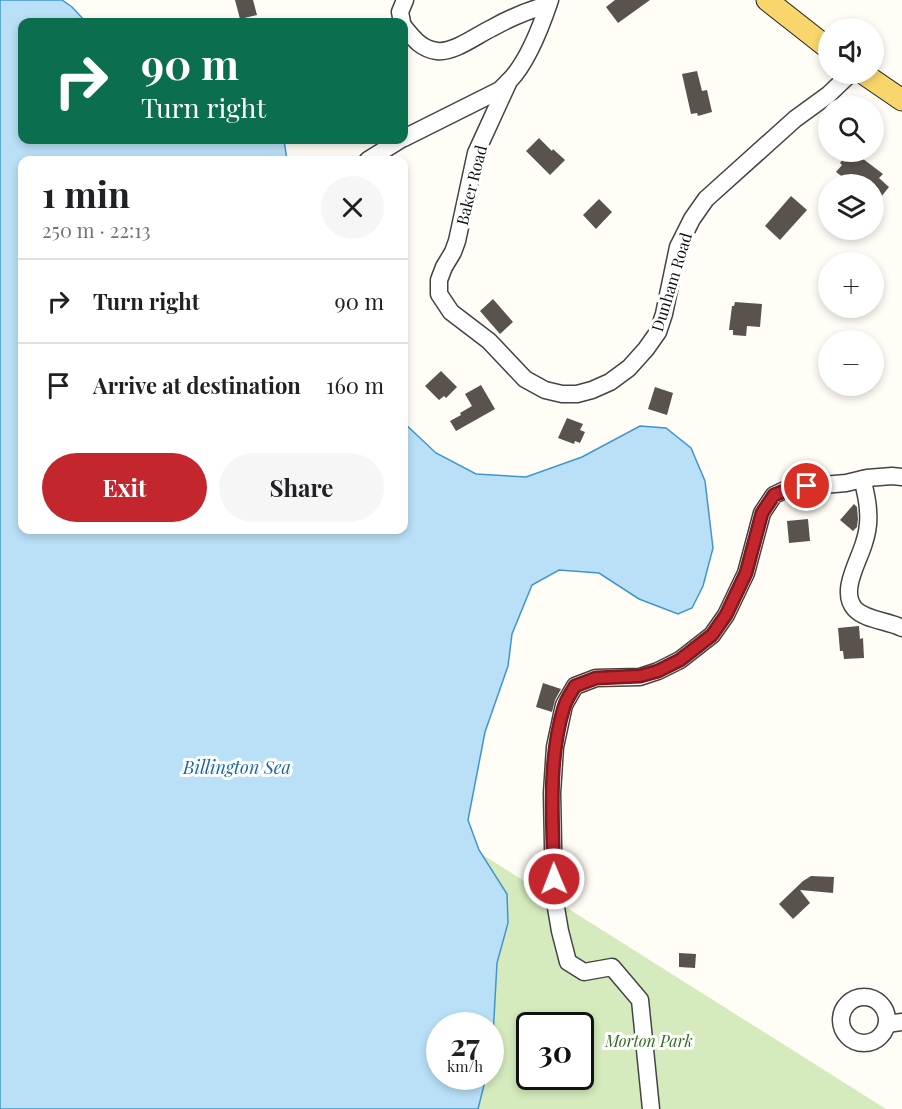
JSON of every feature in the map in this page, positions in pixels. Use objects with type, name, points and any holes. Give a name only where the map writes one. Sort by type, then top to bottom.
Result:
[{"type":"main road","points":[[767,0],[818,40]]},
{"type":"main road","points":[[879,84],[902,100]]},
{"type":"street","points":[[401,18],[400,12],[405,0]]},
{"type":"street","points":[[408,32],[419,45],[437,51],[457,47],[493,27],[549,3]]},
{"type":"street","name":"Baker Road","points":[[475,330],[451,312],[439,294],[439,280],[457,241],[476,153],[509,81],[515,76],[525,58],[549,3]]},
{"type":"street","points":[[408,136],[500,90],[509,81]]},
{"type":"street","name":"Dunham Road","points":[[475,330],[489,341],[525,379],[545,390],[562,394],[578,394],[610,382],[629,368],[658,332],[678,247],[692,219],[706,199],[795,119],[840,84]]},
{"type":"street","points":[[374,156],[393,144]]},
{"type":"street","points":[[651,1109],[640,1000],[612,967],[584,972],[568,962],[560,931],[554,896],[552,793],[555,747],[564,705],[575,686],[596,678],[640,676],[658,671],[680,660],[712,635],[726,615],[746,573],[762,513],[774,495],[789,489],[863,479],[902,477]]},
{"type":"street","points":[[863,479],[868,511],[865,542],[851,576],[850,600],[854,609],[864,616],[902,628]]},
{"type":"green space","name":"Morton Park","points":[[461,841],[886,1109],[462,1109],[464,1090],[504,1090],[504,1012],[488,1012]]},
{"type":"water","name":"Billington Sea","points":[[0,0],[62,0],[82,18],[18,18],[18,144],[285,144],[286,156],[18,156],[18,534],[408,534],[408,427],[436,453],[476,474],[526,477],[582,457],[640,426],[666,428],[691,448],[705,481],[713,548],[703,586],[692,608],[678,614],[639,599],[599,573],[559,570],[532,585],[512,634],[508,666],[485,732],[468,820],[479,850],[507,894],[508,923],[497,963],[494,1012],[426,1012],[426,1090],[483,1090],[478,1109],[0,1109]]},
{"type":"building","points":[[235,0],[253,0],[257,15],[240,18]]},
{"type":"building","points":[[615,0],[650,0],[618,23],[606,7]]},
{"type":"building","points":[[697,71],[702,91],[707,90],[712,112],[698,116],[697,113],[691,114],[682,74]]},
{"type":"building","points":[[539,138],[565,160],[550,175],[526,151]]},
{"type":"building","points":[[867,162],[883,174],[839,174],[836,172],[842,165],[840,163]]},
{"type":"building","points":[[884,182],[889,187],[884,193]]},
{"type":"building","points":[[791,196],[807,210],[780,240],[765,226]]},
{"type":"building","points":[[599,199],[612,212],[596,229],[583,215]]},
{"type":"building","points":[[493,299],[513,322],[500,334],[480,311]]},
{"type":"building","points":[[735,302],[762,304],[760,327],[747,326],[746,336],[733,335],[733,330],[729,330],[732,306]]},
{"type":"building","points":[[441,371],[457,387],[446,398],[444,396],[439,400],[425,386]]},
{"type":"building","points":[[481,385],[495,409],[456,431],[450,421],[472,406],[465,394]]},
{"type":"building","points":[[655,387],[673,393],[667,415],[648,409]]},
{"type":"building","points":[[567,418],[583,424],[580,430],[585,432],[580,443],[575,441],[574,444],[558,438]]},
{"type":"building","points":[[854,504],[857,507],[858,519],[857,527],[853,531],[840,520]]},
{"type":"building","points":[[808,519],[810,541],[789,543],[787,521]]},
{"type":"building","points":[[859,626],[860,639],[863,638],[864,658],[844,659],[843,651],[840,651],[838,628]]},
{"type":"building","points":[[543,683],[561,689],[552,712],[536,707]]},
{"type":"building","points":[[811,876],[834,877],[833,893],[800,890],[810,903],[793,919],[779,904]]},
{"type":"building","points":[[679,953],[696,954],[695,968],[679,967]]},
{"type":"route","points":[[554,879],[552,793],[555,747],[564,705],[575,686],[596,678],[640,676],[658,671],[680,660],[712,635],[726,615],[746,573],[762,513],[774,495],[789,489],[807,486]]}]
